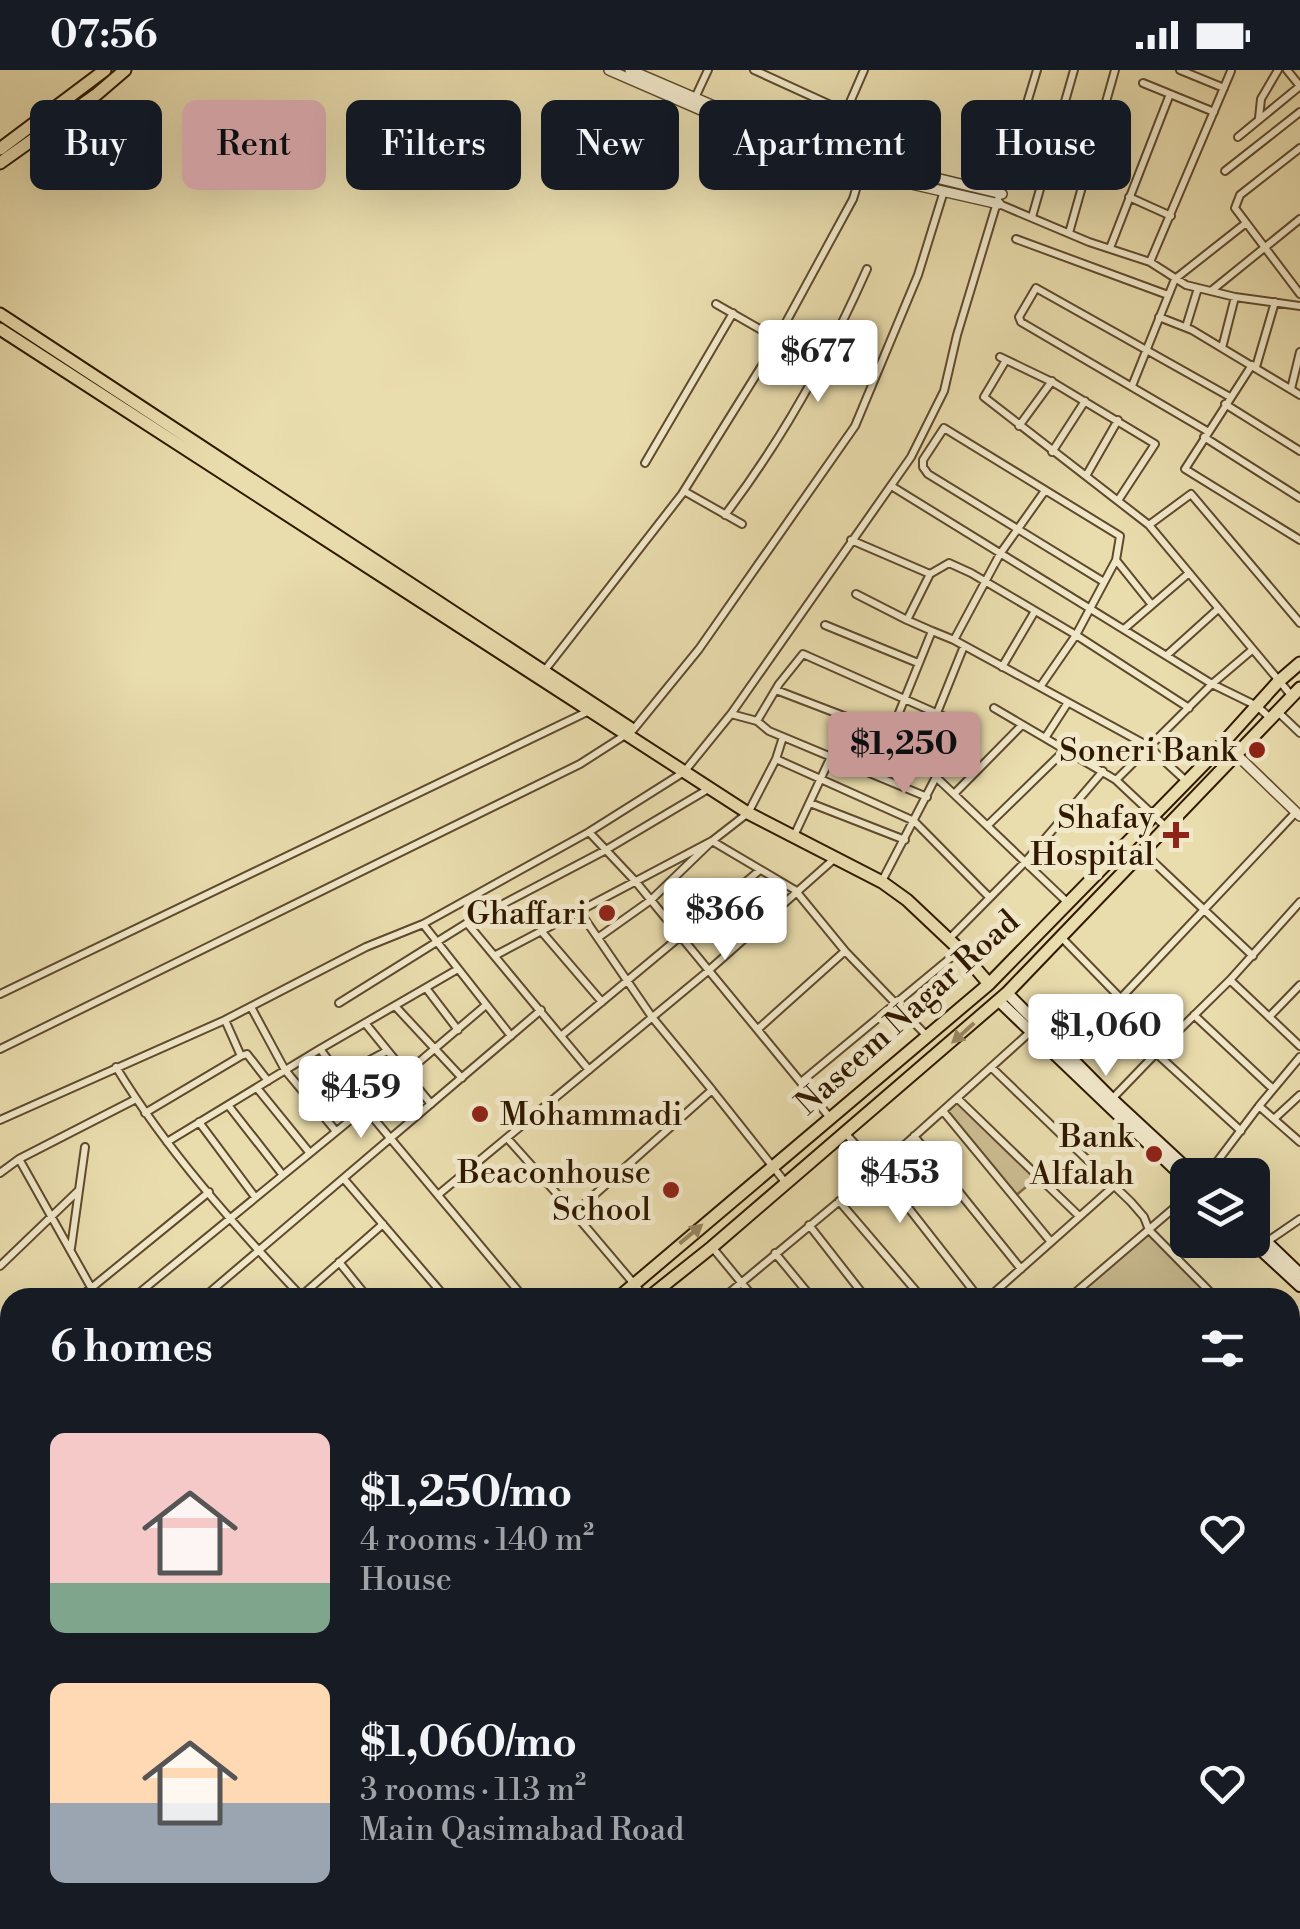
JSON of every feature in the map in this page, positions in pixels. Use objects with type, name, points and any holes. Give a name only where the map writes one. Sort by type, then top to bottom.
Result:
[{"type":"main road","points":[[2,159],[105,70]]},
{"type":"main road","points":[[2,159],[97,94],[125,70]]},
{"type":"main road","points":[[0,314],[545,670],[684,772],[748,813],[882,882],[960,950],[989,984]]},
{"type":"main road","points":[[0,329],[590,711],[629,732]]},
{"type":"main road","name":"Naseem Nagar Road","points":[[628,1288],[989,984],[1300,662]]},
{"type":"main road","name":"Naseem Nagar Road","points":[[660,1288],[712,1248],[1003,997],[1296,693]]},
{"type":"main road","points":[[1082,888],[1096,902]]},
{"type":"main road","points":[[1003,997],[1029,1033],[1174,1158]]},
{"type":"main road","points":[[1003,997],[1170,1164]]},
{"type":"main road","points":[[832,1120],[845,1133]]},
{"type":"main road","points":[[1270,1244],[1300,1274]]},
{"type":"main road","points":[[1270,1258],[1300,1286]]},
{"type":"street","points":[[609,70],[693,102]]},
{"type":"street","points":[[630,70],[699,105]]},
{"type":"street","points":[[693,102],[708,70]]},
{"type":"street","points":[[754,70],[820,100]]},
{"type":"street","points":[[851,100],[864,70]]},
{"type":"street","points":[[1029,100],[1038,70]]},
{"type":"street","points":[[1065,100],[1074,70]]},
{"type":"street","points":[[1106,100],[1115,70]]},
{"type":"street","points":[[1180,70],[1224,88]]},
{"type":"street","points":[[1259,119],[1262,99],[1278,70]]},
{"type":"street","points":[[1238,136],[1300,86],[1290,73],[1299,70]]},
{"type":"street","points":[[1150,262],[1231,71]]},
{"type":"street","points":[[1143,83],[1214,112]]},
{"type":"street","points":[[1110,248],[1170,94]]},
{"type":"street","points":[[1225,171],[1300,112]]},
{"type":"street","points":[[1300,148],[1240,196],[1235,208],[1297,284],[1300,294]]},
{"type":"street","points":[[941,186],[1001,199],[1069,233],[1150,262],[1175,279],[1198,288],[1300,306]]},
{"type":"street","points":[[941,188],[1001,199]]},
{"type":"street","points":[[0,1049],[580,764],[629,732],[699,649],[855,426],[918,275],[944,189]]},
{"type":"street","points":[[545,670],[684,491],[777,339],[856,190]]},
{"type":"street","points":[[0,1120],[225,1020],[366,947],[422,924],[589,832],[684,772],[731,714],[851,540],[893,487],[944,391],[957,335],[1004,190]]},
{"type":"street","points":[[1032,217],[1040,190]]},
{"type":"street","points":[[1069,233],[1081,190]]},
{"type":"street","points":[[1130,198],[1171,216]]},
{"type":"street","points":[[1210,292],[1300,220]]},
{"type":"street","points":[[1132,386],[1175,279],[1246,223]]},
{"type":"street","points":[[1016,240],[1168,295]]},
{"type":"street","points":[[726,515],[756,474],[821,364],[867,269]]},
{"type":"street","points":[[1300,451],[1146,348],[1039,287],[1019,317],[1021,322],[1132,386],[1300,498]]},
{"type":"street","points":[[1186,327],[1198,288]]},
{"type":"street","points":[[1222,348],[1235,297]]},
{"type":"street","points":[[1275,302],[1254,366],[1185,469],[1298,535]]},
{"type":"street","points":[[716,304],[821,364]]},
{"type":"street","points":[[644,463],[732,313]]},
{"type":"street","points":[[1159,317],[1186,327],[1300,395]]},
{"type":"street","points":[[1291,389],[1300,352]]},
{"type":"street","points":[[1119,499],[1155,444],[1052,381],[1003,359],[984,398],[1149,525],[1278,682],[1296,693]]},
{"type":"street","points":[[1019,426],[1052,381]]},
{"type":"street","points":[[1052,452],[1084,401]]},
{"type":"street","points":[[1086,476],[1118,420]]},
{"type":"street","points":[[1040,687],[1091,608],[1116,560],[1120,536],[944,428],[923,460],[928,474],[1104,582]]},
{"type":"street","points":[[893,487],[1212,684],[1273,714],[1300,733]]},
{"type":"street","points":[[684,491],[742,524]]},
{"type":"street","points":[[954,640],[1000,554],[1044,492]]},
{"type":"street","points":[[1149,525],[1192,494],[1300,623]]},
{"type":"street","points":[[851,540],[930,574]]},
{"type":"street","points":[[1116,560],[1152,605]]},
{"type":"street","points":[[907,620],[930,574],[948,563],[1076,635],[1189,708]]},
{"type":"street","points":[[1124,629],[1189,573]]},
{"type":"street","points":[[856,594],[954,640],[1148,746],[1187,782]]},
{"type":"street","points":[[1167,656],[1218,609]]},
{"type":"street","points":[[1002,667],[1036,611]]},
{"type":"street","points":[[825,625],[918,663]]},
{"type":"street","points":[[890,736],[932,631]]},
{"type":"street","points":[[937,712],[964,646]]},
{"type":"street","points":[[1116,780],[1212,684],[1252,650]]},
{"type":"street","points":[[757,721],[803,654],[962,725],[882,882]]},
{"type":"street","points":[[776,690],[946,758]]},
{"type":"street","points":[[1044,738],[1067,704]]},
{"type":"street","points":[[994,708],[1116,780],[1167,828]]},
{"type":"street","points":[[0,994],[590,711]]},
{"type":"street","points":[[731,714],[757,721],[769,731],[926,796]]},
{"type":"street","points":[[794,838],[849,718]]},
{"type":"street","points":[[954,794],[1022,725]]},
{"type":"street","points":[[599,936],[651,900],[712,840],[748,813],[783,737]]},
{"type":"street","points":[[988,825],[1065,750]]},
{"type":"street","points":[[1120,999],[1298,814],[1237,755]]},
{"type":"street","points":[[776,759],[914,821],[989,897]]},
{"type":"street","points":[[948,940],[1026,860],[1103,771]]},
{"type":"street","points":[[936,777],[1068,902]]},
{"type":"street","points":[[338,1003],[467,923],[604,851],[710,788]]},
{"type":"street","points":[[810,804],[905,840]]},
{"type":"street","points":[[589,832],[636,882],[832,1120]]},
{"type":"street","points":[[712,840],[795,890],[845,950],[927,1036]]},
{"type":"street","points":[[496,956],[712,840]]},
{"type":"street","points":[[1144,852],[1254,956]]},
{"type":"street","points":[[439,1194],[708,971],[835,858]]},
{"type":"street","points":[[562,1036],[760,870]]},
{"type":"street","points":[[1109,1102],[1254,956],[1300,902]]},
{"type":"street","points":[[580,912],[652,1017],[786,1183]]},
{"type":"street","points":[[467,923],[589,1070]]},
{"type":"street","points":[[422,924],[511,1036]]},
{"type":"street","points":[[542,932],[602,1002]]},
{"type":"street","points":[[1061,938],[1165,1044]]},
{"type":"street","points":[[758,1029],[845,950]]},
{"type":"street","points":[[801,1082],[960,950]]},
{"type":"street","points":[[167,1142],[458,969]]},
{"type":"street","points":[[1230,980],[1300,1046]]},
{"type":"street","points":[[1269,1017],[1300,985]]},
{"type":"street","points":[[426,988],[458,1030]]},
{"type":"street","points":[[145,1288],[486,1005]]},
{"type":"street","points":[[394,1006],[462,1078]]},
{"type":"street","points":[[250,1007],[285,1070],[336,1130]]},
{"type":"street","points":[[214,1288],[541,1010]]},
{"type":"street","points":[[1194,1015],[1273,1088]]},
{"type":"street","points":[[225,1020],[241,1056]]},
{"type":"street","points":[[365,1023],[431,1104]]},
{"type":"street","points":[[734,1288],[878,1169],[1029,1033]]},
{"type":"street","points":[[320,1049],[516,1288]]},
{"type":"street","points":[[340,1076],[387,1051]]},
{"type":"street","points":[[145,1113],[247,1054],[268,1082]]},
{"type":"street","points":[[1156,1054],[1241,1131]]},
{"type":"street","points":[[1221,1158],[1300,1057]]},
{"type":"street","points":[[116,1067],[167,1142],[293,1288]]},
{"type":"street","points":[[991,1068],[1114,1186],[1144,1217],[1149,1230],[1206,1288]]},
{"type":"street","points":[[257,1088],[309,1152]]},
{"type":"street","points":[[574,1213],[712,1090]]},
{"type":"street","points":[[1274,1118],[1300,1095]]},
{"type":"street","points":[[957,1098],[1079,1216]]},
{"type":"street","points":[[0,1173],[19,1158],[136,1099]]},
{"type":"street","points":[[228,1105],[282,1174]]},
{"type":"street","points":[[1260,1106],[1298,1138]]},
{"type":"street","points":[[942,1111],[1051,1242]]},
{"type":"street","points":[[199,1122],[254,1197]]},
{"type":"street","points":[[845,1133],[971,1288]]},
{"type":"street","points":[[914,1136],[1021,1268]]},
{"type":"street","points":[[507,1138],[638,1288]]},
{"type":"street","points":[[71,1250],[85,1147]]},
{"type":"street","points":[[19,1158],[90,1288],[209,1192]]},
{"type":"street","points":[[344,1179],[437,1288]]},
{"type":"street","points":[[999,1288],[1114,1186]]},
{"type":"street","points":[[0,1266],[78,1190]]},
{"type":"street","points":[[839,1200],[914,1288]]},
{"type":"street","points":[[1081,1288],[1170,1212]]},
{"type":"street","points":[[1270,1241],[1300,1219]]},
{"type":"street","points":[[309,1288],[383,1224]]},
{"type":"street","points":[[809,1225],[858,1288]]},
{"type":"street","points":[[712,1248],[746,1288]]},
{"type":"street","points":[[775,1253],[804,1288]]},
{"type":"street","points":[[339,1262],[360,1288]]},
{"type":"shaded area","points":[[957,1098],[1038,1177],[1014,1197],[943,1111]]},
{"type":"shaded area","points":[[1149,1230],[1170,1251],[1170,1258],[1177,1258],[1206,1288],[1081,1288]]},
{"type":"place","name":"Soneri Bank","points":[[1257,750]]},
{"type":"place","name":"Shafay Hospital","points":[[1176,835]]},
{"type":"place","name":"Ghaffari","points":[[607,913]]},
{"type":"place","name":"Mohammadi","points":[[480,1114]]},
{"type":"place","name":"Bank Alfalah","points":[[1154,1154]]},
{"type":"place","name":"Beaconhouse School","points":[[671,1190]]}]
